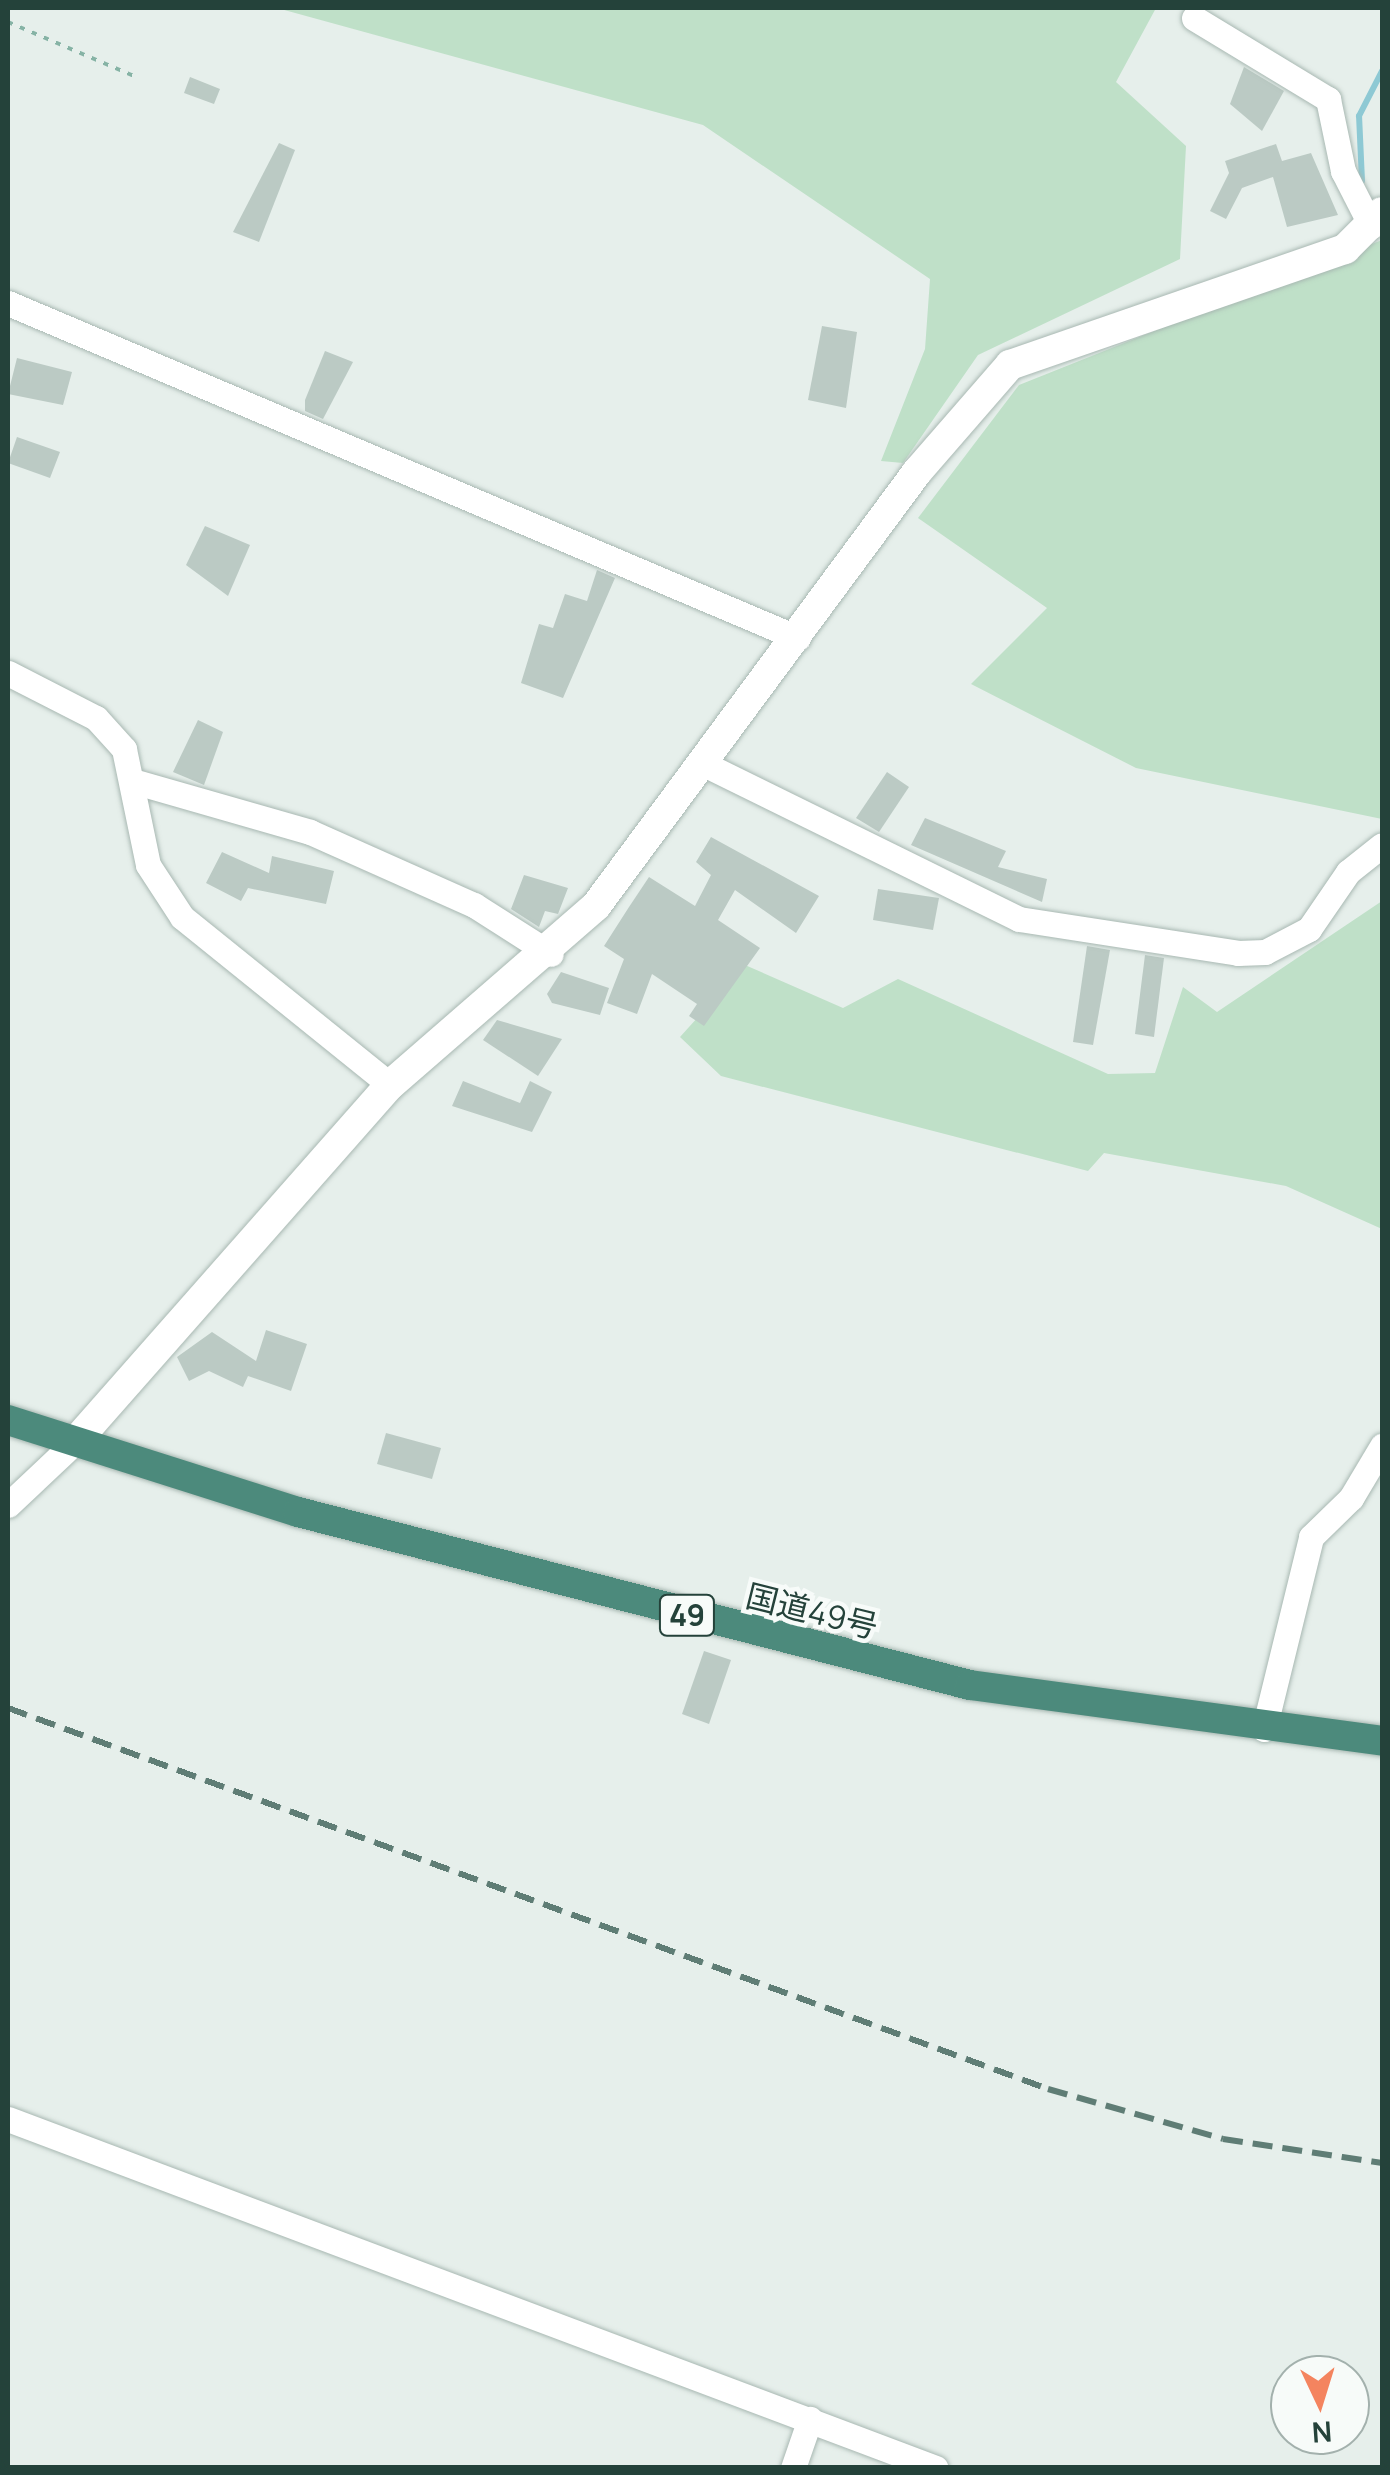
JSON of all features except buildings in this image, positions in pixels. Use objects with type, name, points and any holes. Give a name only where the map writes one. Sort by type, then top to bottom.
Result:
[{"type":"highway","name":"国道49号","points":[[8,1420],[298,1512],[970,1686],[1264,1729],[1382,1740]]},
{"type":"street","points":[[8,1505],[76,1441],[390,1085],[551,954],[704,764],[917,472],[1020,357],[1345,249],[1377,219],[1348,184],[1328,99],[1194,18]]},
{"type":"street","points":[[8,303],[798,638]]},
{"type":"street","points":[[8,673],[96,718],[124,749],[136,782],[148,865],[182,917],[390,1085]]},
{"type":"street","points":[[704,764],[1019,920],[1238,954],[1265,952],[1309,929],[1348,872],[1382,845]]},
{"type":"street","points":[[136,782],[310,832],[474,904],[551,954]]},
{"type":"street","points":[[1264,1729],[1311,1537],[1351,1498],[1382,1446]]},
{"type":"street","points":[[8,2120],[936,2468]]},
{"type":"street","points":[[793,2468],[810,2419]]},
{"type":"path","points":[[8,22],[134,76]]},
{"type":"green space","points":[[277,8],[1156,8],[1116,82],[1186,146],[1180,259],[978,355],[903,463],[881,461],[925,349],[930,279],[703,125]]},
{"type":"green space","points":[[1382,240],[1382,819],[1136,768],[971,684],[1047,608],[918,518],[1019,385]]},
{"type":"green space","points":[[1382,901],[1382,1229],[1286,1186],[1104,1153],[1088,1171],[721,1076],[680,1037],[745,965],[843,1008],[898,979],[1108,1074],[1155,1073],[1183,987],[1217,1012]]},
{"type":"waterway","points":[[1362,181],[1359,116],[1382,71]]},
{"type":"railway","points":[[8,1708],[1048,2089],[1223,2139],[1382,2163]]}]
